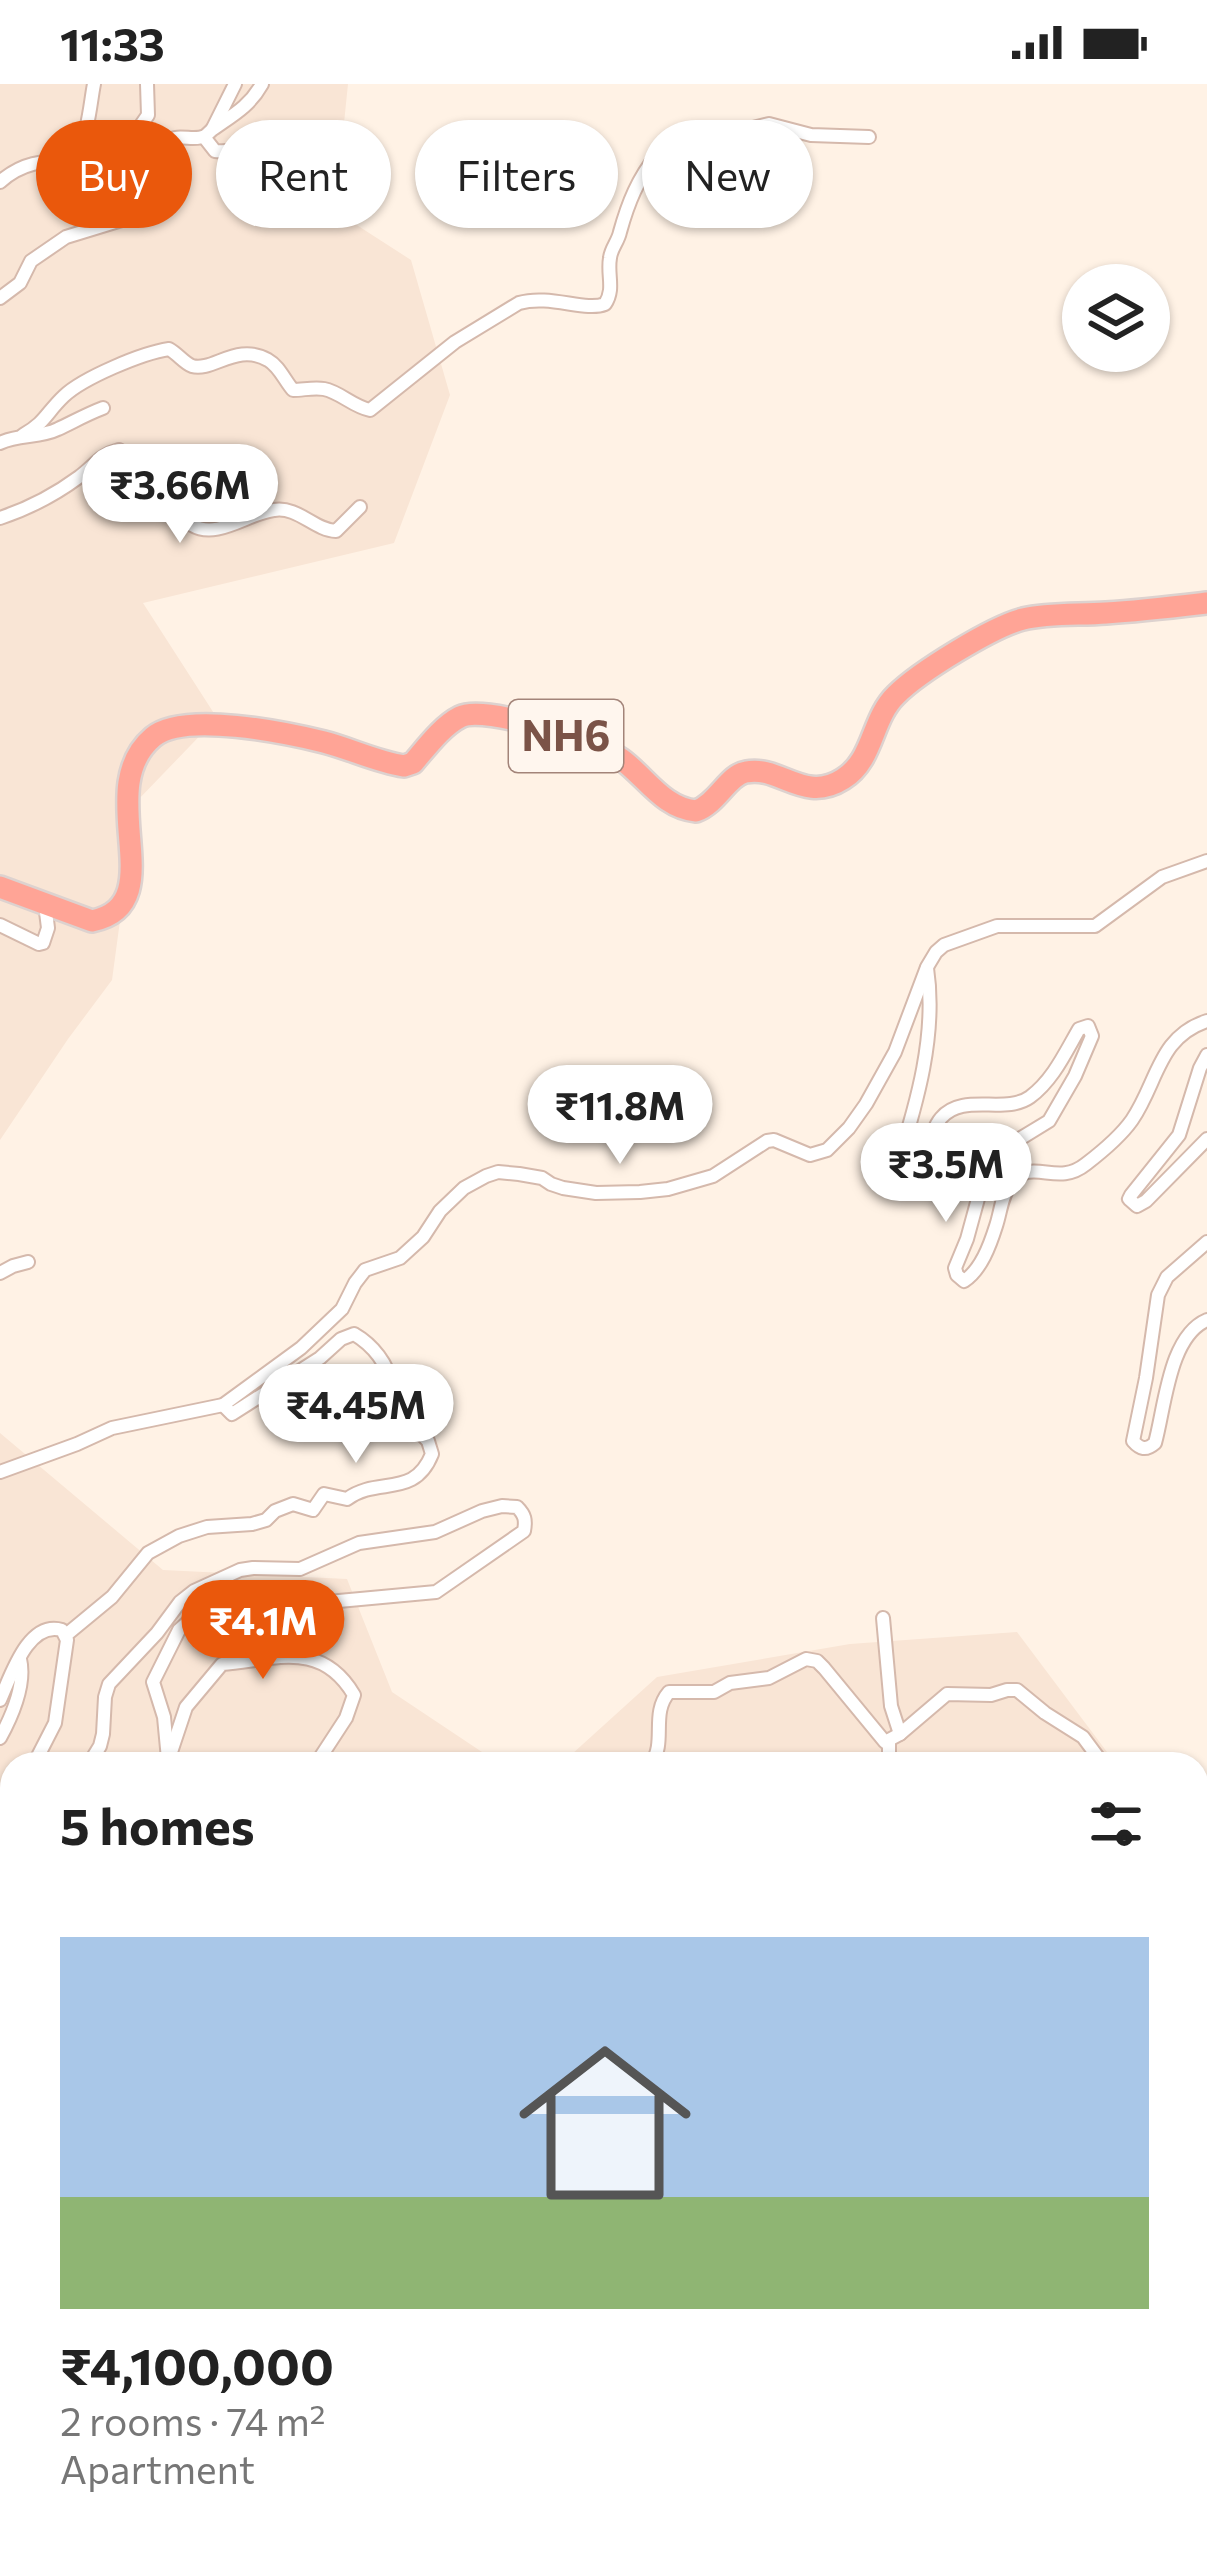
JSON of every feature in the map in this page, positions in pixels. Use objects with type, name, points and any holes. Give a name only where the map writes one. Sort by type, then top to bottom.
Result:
[{"type":"highway","name":"NH6","points":[[0,887],[92,921],[107,916],[128,897],[133,872],[128,778],[148,741],[163,730],[221,724],[322,742],[404,766],[460,717],[488,713],[610,752],[673,805],[696,811],[716,800],[744,772],[757,771],[811,788],[839,782],[863,760],[885,707],[896,694],[1007,624],[1027,618],[1207,603]]},
{"type":"street","points":[[0,182],[18,169],[59,161],[78,148],[94,84]]},
{"type":"street","points":[[145,120],[147,84]]},
{"type":"street","points":[[208,133],[236,84]]},
{"type":"street","points":[[0,298],[20,283],[31,261],[66,237],[151,211],[163,190],[155,161],[159,151],[175,137],[208,133],[248,106],[262,84]]},
{"type":"street","points":[[0,443],[43,424],[69,391],[110,369],[169,349],[195,367],[233,355],[265,358],[293,390],[321,388],[370,410],[465,335],[519,302],[559,300],[593,308],[605,304],[612,290],[610,251],[620,236],[631,194],[657,155],[709,145],[769,124],[811,135],[869,137]]},
{"type":"street","points":[[208,133],[216,151]]},
{"type":"street","points":[[23,435],[53,431],[103,408]]},
{"type":"street","points":[[0,518],[38,502],[80,476],[98,458],[119,450],[156,493],[200,529],[215,529],[280,509],[336,532],[360,507]]},
{"type":"street","points":[[0,1472],[112,1428],[223,1405],[301,1348],[342,1309],[365,1270],[400,1258],[464,1187],[486,1176],[519,1174],[596,1193],[640,1192],[713,1176],[767,1141],[810,1155],[827,1150],[849,1128],[895,1052],[927,967],[944,945],[985,928],[1007,925],[1095,926],[1162,877],[1207,861]]},
{"type":"street","points":[[0,926],[43,943],[48,928],[45,904]]},
{"type":"street","points":[[927,967],[931,994],[923,1069],[898,1166],[899,1175],[907,1181],[918,1174],[944,1114],[962,1106],[1026,1100],[1048,1079],[1079,1029],[1088,1026],[1092,1036],[1048,1121],[988,1162],[968,1240],[955,1268],[964,1281],[978,1268],[1013,1180],[1029,1171],[1061,1175],[1084,1166],[1133,1118],[1172,1042],[1193,1025],[1207,1021]]},
{"type":"street","points":[[1207,1054],[1179,1135],[1131,1195],[1132,1204],[1146,1201],[1207,1139]]},
{"type":"street","points":[[1207,1242],[1167,1277],[1158,1295],[1133,1441],[1142,1449],[1155,1443],[1167,1388],[1187,1334],[1207,1320]]},
{"type":"street","points":[[0,1274],[28,1262]]},
{"type":"street","points":[[40,1752],[55,1724],[66,1635],[112,1598],[148,1553],[179,1536],[266,1520],[286,1505],[314,1510],[324,1494],[347,1499],[362,1490],[406,1484],[428,1465],[433,1454],[428,1441],[400,1412],[404,1392],[392,1386],[378,1354],[354,1334],[259,1400],[232,1414],[223,1405]]},
{"type":"street","points":[[97,1752],[109,1684],[194,1591],[240,1570],[300,1569],[359,1543],[435,1532],[502,1506],[517,1507],[523,1513],[524,1531],[436,1592],[328,1602],[248,1597],[198,1613],[179,1630],[153,1682],[164,1718],[166,1752]]},
{"type":"street","points":[[883,1618],[895,1724],[891,1752]]},
{"type":"street","points":[[0,1700],[25,1648],[46,1629],[58,1628],[66,1635]]},
{"type":"street","points":[[173,1752],[186,1707],[222,1664],[292,1657],[315,1658],[342,1677],[355,1695],[324,1752]]},
{"type":"street","points":[[0,1738],[19,1686],[19,1658]]},
{"type":"street","points":[[658,1752],[658,1711],[669,1692],[714,1692],[730,1683],[769,1678],[806,1659],[824,1668],[880,1740],[894,1738],[947,1694],[991,1695],[1012,1689],[1083,1737],[1094,1752]]},
{"type":"shaded area","points":[[0,84],[348,84],[344,120],[216,120],[216,228],[361,228],[411,260],[450,395],[394,543],[143,603],[217,718],[136,802],[112,980],[0,1140]]},
{"type":"shaded area","points":[[0,1433],[163,1570],[347,1579],[392,1692],[482,1752],[0,1752]]},
{"type":"shaded area","points":[[1017,1632],[1107,1752],[574,1752],[657,1677],[850,1644]]}]
